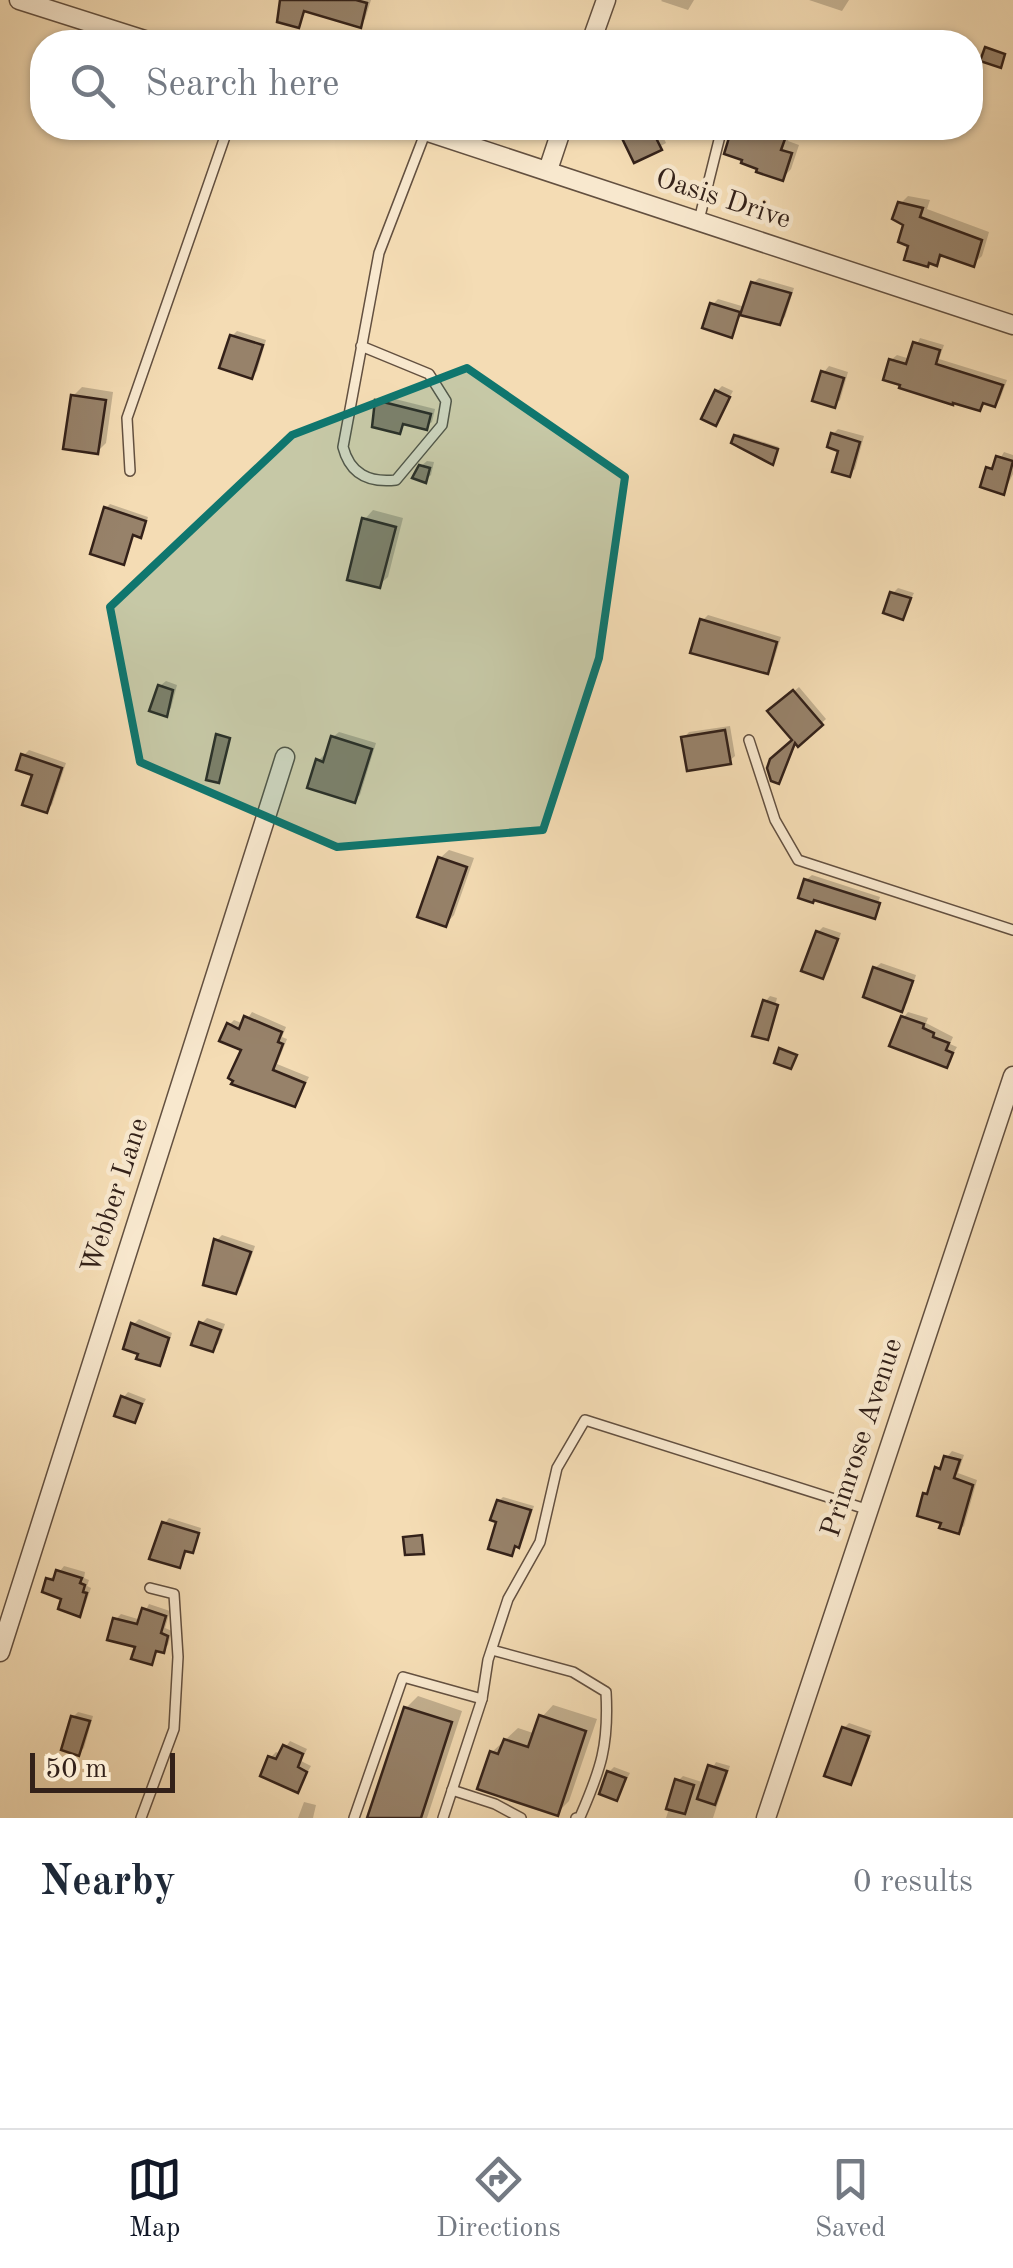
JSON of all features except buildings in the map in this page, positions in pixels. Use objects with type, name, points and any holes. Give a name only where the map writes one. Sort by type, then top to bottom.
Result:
[{"type":"street","points":[[20,0],[114,30]]},
{"type":"street","points":[[595,30],[606,0]]},
{"type":"street","name":"Oasis Drive","points":[[455,140],[1013,325]]},
{"type":"street","points":[[548,170],[558,140]]},
{"type":"street","name":"Webber Lane","points":[[0,1652],[285,757]]},
{"type":"street","name":"Primrose Avenue","points":[[766,1818],[1010,1096],[1013,1076]]},
{"type":"lane","points":[[130,471],[127,418],[224,140]]},
{"type":"lane","points":[[362,346],[428,374],[446,401],[442,425],[396,480],[380,482],[362,476],[347,464],[342,447],[379,254],[417,140]]},
{"type":"lane","points":[[699,220],[719,140]]},
{"type":"lane","points":[[749,740],[775,820],[798,860],[1013,930]]},
{"type":"lane","points":[[442,1818],[482,1699],[508,1599],[540,1542],[557,1468],[585,1420],[869,1510]]},
{"type":"lane","points":[[141,1818],[174,1729],[177,1694],[174,1594],[150,1588]]},
{"type":"lane","points":[[492,1650],[573,1672],[606,1692],[608,1722],[602,1767],[580,1817],[576,1818]]},
{"type":"lane","points":[[354,1818],[403,1677],[482,1699]]},
{"type":"lane","points":[[452,1790],[522,1818]]},
{"type":"highlighted area","points":[[467,368],[625,477],[599,658],[543,830],[337,847],[140,762],[110,607],[292,435]]}]
